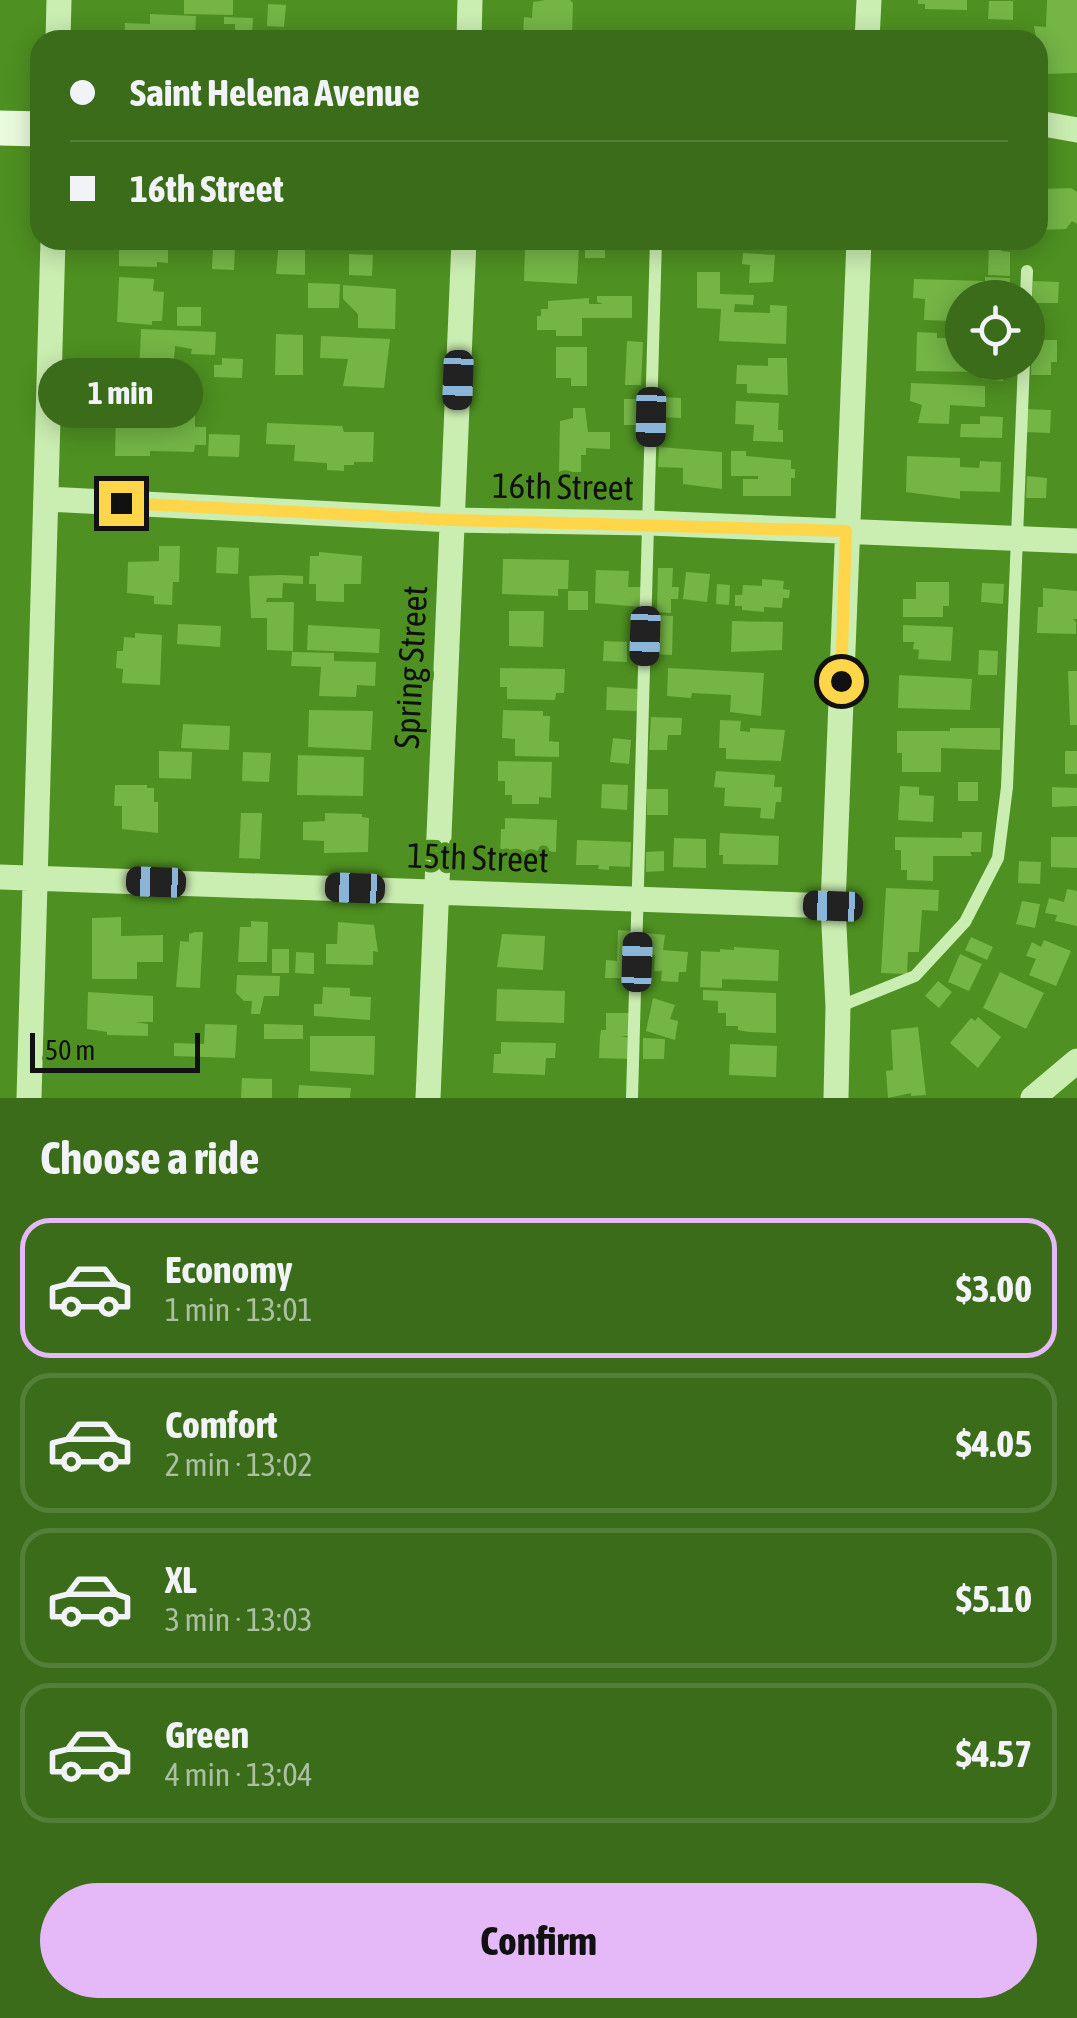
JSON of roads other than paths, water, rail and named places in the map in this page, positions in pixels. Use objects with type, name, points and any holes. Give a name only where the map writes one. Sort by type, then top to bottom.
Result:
[{"type":"street","points":[[58,30],[59,0]]},
{"type":"street","points":[[469,30],[470,0]]},
{"type":"street","points":[[867,30],[868,0]]},
{"type":"street","points":[[1048,125],[1077,130]]},
{"type":"street","points":[[0,128],[30,129]]},
{"type":"street","points":[[29,1098],[54,250]]},
{"type":"street","name":"Spring Street","points":[[428,1098],[464,250]]},
{"type":"street","points":[[836,1098],[838,1007],[833,906],[859,250]]},
{"type":"street","name":"16th Street","points":[[47,500],[452,520],[648,523],[1077,541]]},
{"type":"street","name":"15th Street","points":[[0,877],[833,906]]},
{"type":"street","points":[[1033,1098],[1077,1061]]},
{"type":"lane","points":[[632,1098],[656,250]]},
{"type":"lane","points":[[1027,271],[1027,280]]},
{"type":"lane","points":[[838,1007],[915,976],[964,922],[998,858],[1007,787],[1023,380]]}]
